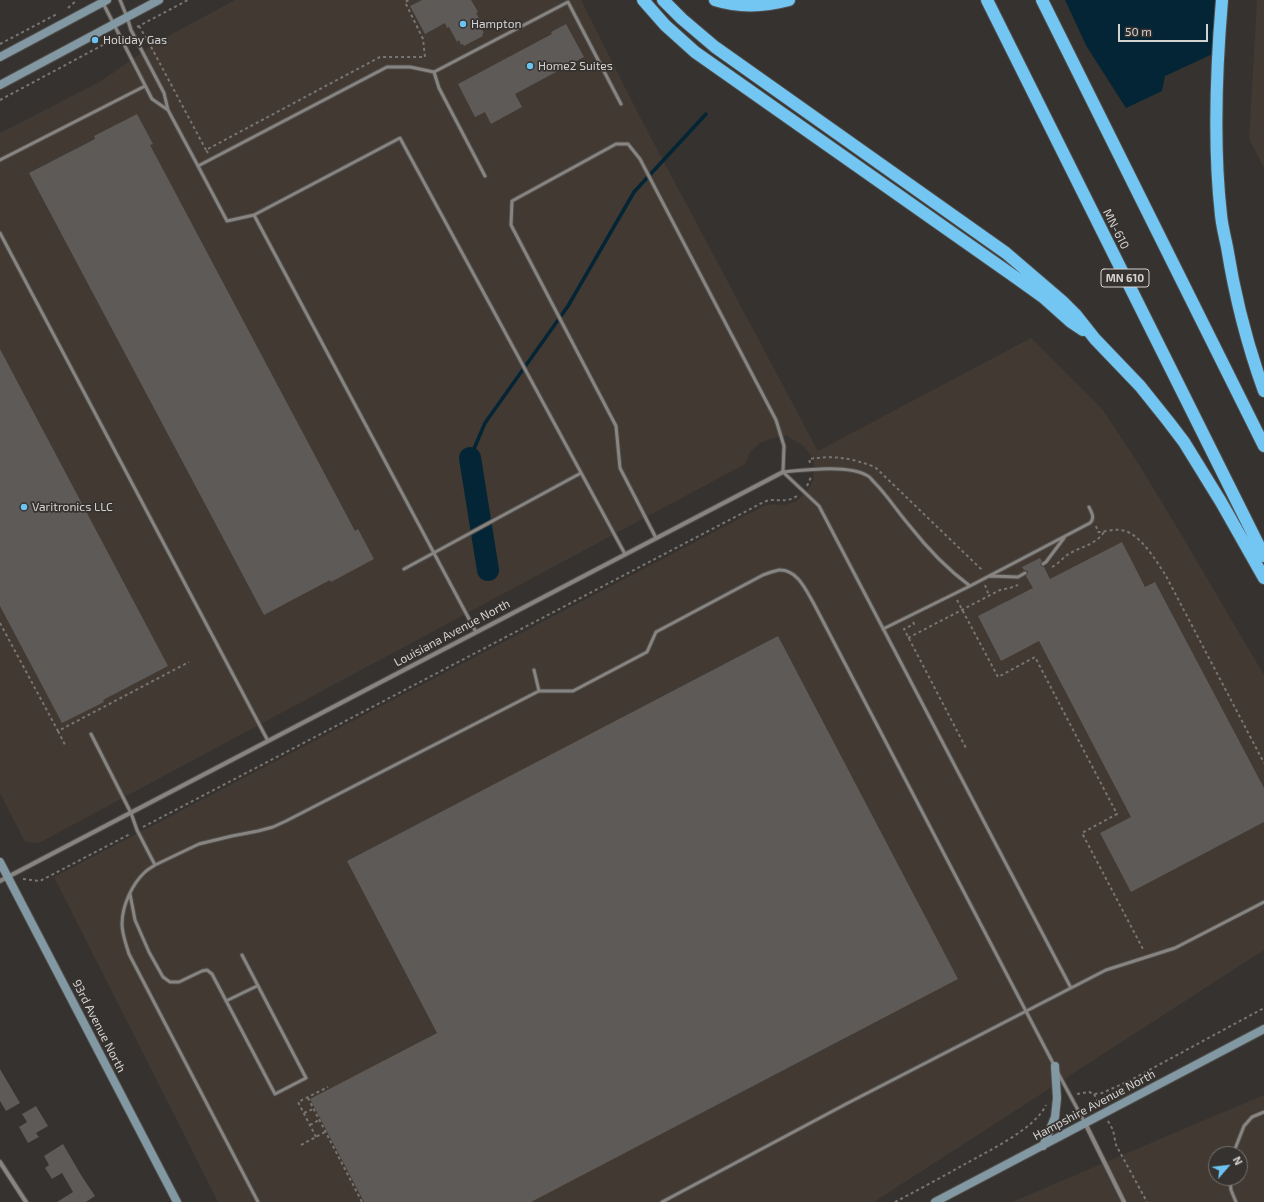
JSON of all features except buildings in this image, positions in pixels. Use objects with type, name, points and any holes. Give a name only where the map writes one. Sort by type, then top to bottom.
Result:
[{"type":"highway","points":[[643,0],[665,25],[695,52],[1015,277],[1042,297],[1071,322],[1095,339]]},
{"type":"highway","points":[[663,0],[682,19],[715,47],[1006,253],[1062,301],[1076,315],[1095,339],[1140,386],[1168,421],[1221,502],[1264,578]]},
{"type":"highway","points":[[715,0],[739,6],[752,6],[788,0]]},
{"type":"highway","name":"MN-610","points":[[987,0],[1264,556]]},
{"type":"highway","points":[[1042,0],[1264,446]]},
{"type":"highway","points":[[1222,0],[1216,98],[1217,161],[1221,215],[1236,298],[1253,359],[1264,391]]},
{"type":"street","points":[[0,85],[159,0]]},
{"type":"street","points":[[0,58],[103,1]]},
{"type":"street","name":"Louisiana Avenue North","points":[[8,877],[783,472]]},
{"type":"street","name":"93rd Avenue North","points":[[0,862],[176,1202]]},
{"type":"street","points":[[0,882],[8,877]]},
{"type":"street","name":"Hampshire Avenue North","points":[[935,1202],[1264,1029]]},
{"type":"street","points":[[1043,1146],[1055,1117],[1057,1098],[1055,1066]]},
{"type":"street","points":[[1085,1123],[1124,1202]]},
{"type":"street","points":[[0,1162],[26,1202]]},
{"type":"lane","points":[[120,0],[131,30],[164,92],[168,110],[227,221],[254,215],[400,138],[625,554]]},
{"type":"lane","points":[[103,1],[113,25],[144,86],[152,99],[168,110]]},
{"type":"lane","points":[[198,166],[387,67],[410,67],[434,72],[568,2],[621,104]]},
{"type":"lane","points":[[434,72],[439,88],[485,176]]},
{"type":"lane","points":[[0,160],[144,86]]},
{"type":"lane","points":[[656,538],[620,468],[616,426],[511,225],[512,201],[616,144],[628,144],[640,158],[776,420],[784,446],[783,472]]},
{"type":"lane","points":[[254,215],[432,553],[476,632]]},
{"type":"lane","points":[[0,233],[268,741]]},
{"type":"lane","points":[[783,472],[822,468],[850,470],[868,476],[883,490],[909,526],[932,553],[970,586]]},
{"type":"lane","points":[[783,472],[819,506],[1071,988]]},
{"type":"lane","points":[[404,569],[581,473]]},
{"type":"lane","points":[[883,629],[970,586],[1090,523],[1093,520],[1093,514],[1089,507]]},
{"type":"lane","points":[[1043,564],[1065,537]]},
{"type":"lane","points":[[258,1202],[129,954],[123,935],[122,923],[130,894],[136,883],[145,872],[155,865],[199,844],[258,831],[286,821],[539,691],[573,691],[647,652],[656,632],[763,575],[778,570],[788,571],[797,577],[814,604],[1085,1123]]},
{"type":"lane","points":[[986,577],[1018,577],[1025,573]]},
{"type":"lane","points":[[534,670],[539,691]]},
{"type":"lane","points":[[91,734],[131,813],[137,830],[155,865]]},
{"type":"lane","points":[[130,894],[135,920],[149,952],[163,977],[170,982],[179,982],[202,971],[207,970],[212,974],[275,1094],[306,1078],[242,955]]},
{"type":"lane","points":[[662,1202],[846,1104],[1106,970],[1175,948],[1264,902]]},
{"type":"lane","points":[[226,1001],[257,986]]},
{"type":"lane","points":[[1235,1146],[1244,1126],[1252,1117],[1264,1112]]},
{"type":"lane","points":[[1230,1186],[1230,1190],[1236,1202]]},
{"type":"path","points":[[0,44],[70,8],[77,0]]},
{"type":"path","points":[[131,30],[188,0]]},
{"type":"path","points":[[206,150],[380,57],[424,57],[423,39],[405,2],[409,0]]},
{"type":"path","points":[[139,26],[211,159]]},
{"type":"path","points":[[0,100],[119,37]]},
{"type":"path","points":[[8,877],[40,881],[765,501],[786,501],[793,499],[804,491],[810,482],[811,470],[809,459],[820,457],[844,457],[875,467],[981,569],[986,577],[986,591],[989,596]]},
{"type":"path","points":[[1093,520],[1098,532],[1120,530],[1130,533],[1137,538],[1157,562],[1166,576],[1264,763]]},
{"type":"path","points":[[1051,568],[1066,556],[1100,538],[1104,532]]},
{"type":"path","points":[[908,638],[1000,590],[1022,583]]},
{"type":"path","points":[[954,593],[998,677],[1036,657],[1117,814],[1082,833],[1147,957]]},
{"type":"path","points":[[912,614],[914,624],[904,630],[967,750]]},
{"type":"path","points":[[0,623],[66,747]]},
{"type":"path","points":[[58,731],[189,662]]},
{"type":"path","points":[[1085,1092],[1094,1094],[1102,1093],[1129,1081],[1264,1008]]},
{"type":"path","points":[[316,1136],[298,1102],[328,1087]]},
{"type":"path","points":[[308,1098],[362,1202]]},
{"type":"path","points":[[895,1202],[981,1156],[1018,1133],[1034,1121],[1044,1109],[1047,1102]]},
{"type":"path","points":[[304,1113],[313,1109]]},
{"type":"path","points":[[310,1125],[319,1120]]},
{"type":"path","points":[[1113,1130],[1116,1145],[1147,1202]]},
{"type":"path","points":[[301,1144],[325,1132]]},
{"type":"shaded area","points":[[235,0],[581,0],[640,117],[818,451],[1031,338],[1103,410],[1138,463],[1264,675],[1264,950],[874,1202],[218,1202],[54,877],[764,506],[773,504],[784,505],[797,501],[809,488],[814,479],[814,462],[811,455],[802,445],[787,436],[773,438],[760,443],[750,452],[745,464],[39,843],[25,842],[0,793],[0,133],[101,81],[157,42]]},
{"type":"shaded area","points":[[1257,0],[1264,0],[1264,168],[1249,139]]},
{"type":"shaded area","points":[[1264,1095],[1264,1202],[1012,1202]]},
{"type":"water","points":[[1065,0],[1219,0],[1219,51],[1165,76],[1162,91],[1126,108],[1087,47]]},
{"type":"waterway","points":[[470,458],[485,423],[568,306],[634,192],[706,114]]},
{"type":"waterway","points":[[470,458],[488,570]]},
{"type":"place","name":"Hampton","points":[[463,24]]},
{"type":"place","name":"Holiday Gas","points":[[95,40]]},
{"type":"place","name":"Home2 Suites","points":[[530,66]]},
{"type":"place","name":"Varitronics LLC","points":[[24,507]]}]
